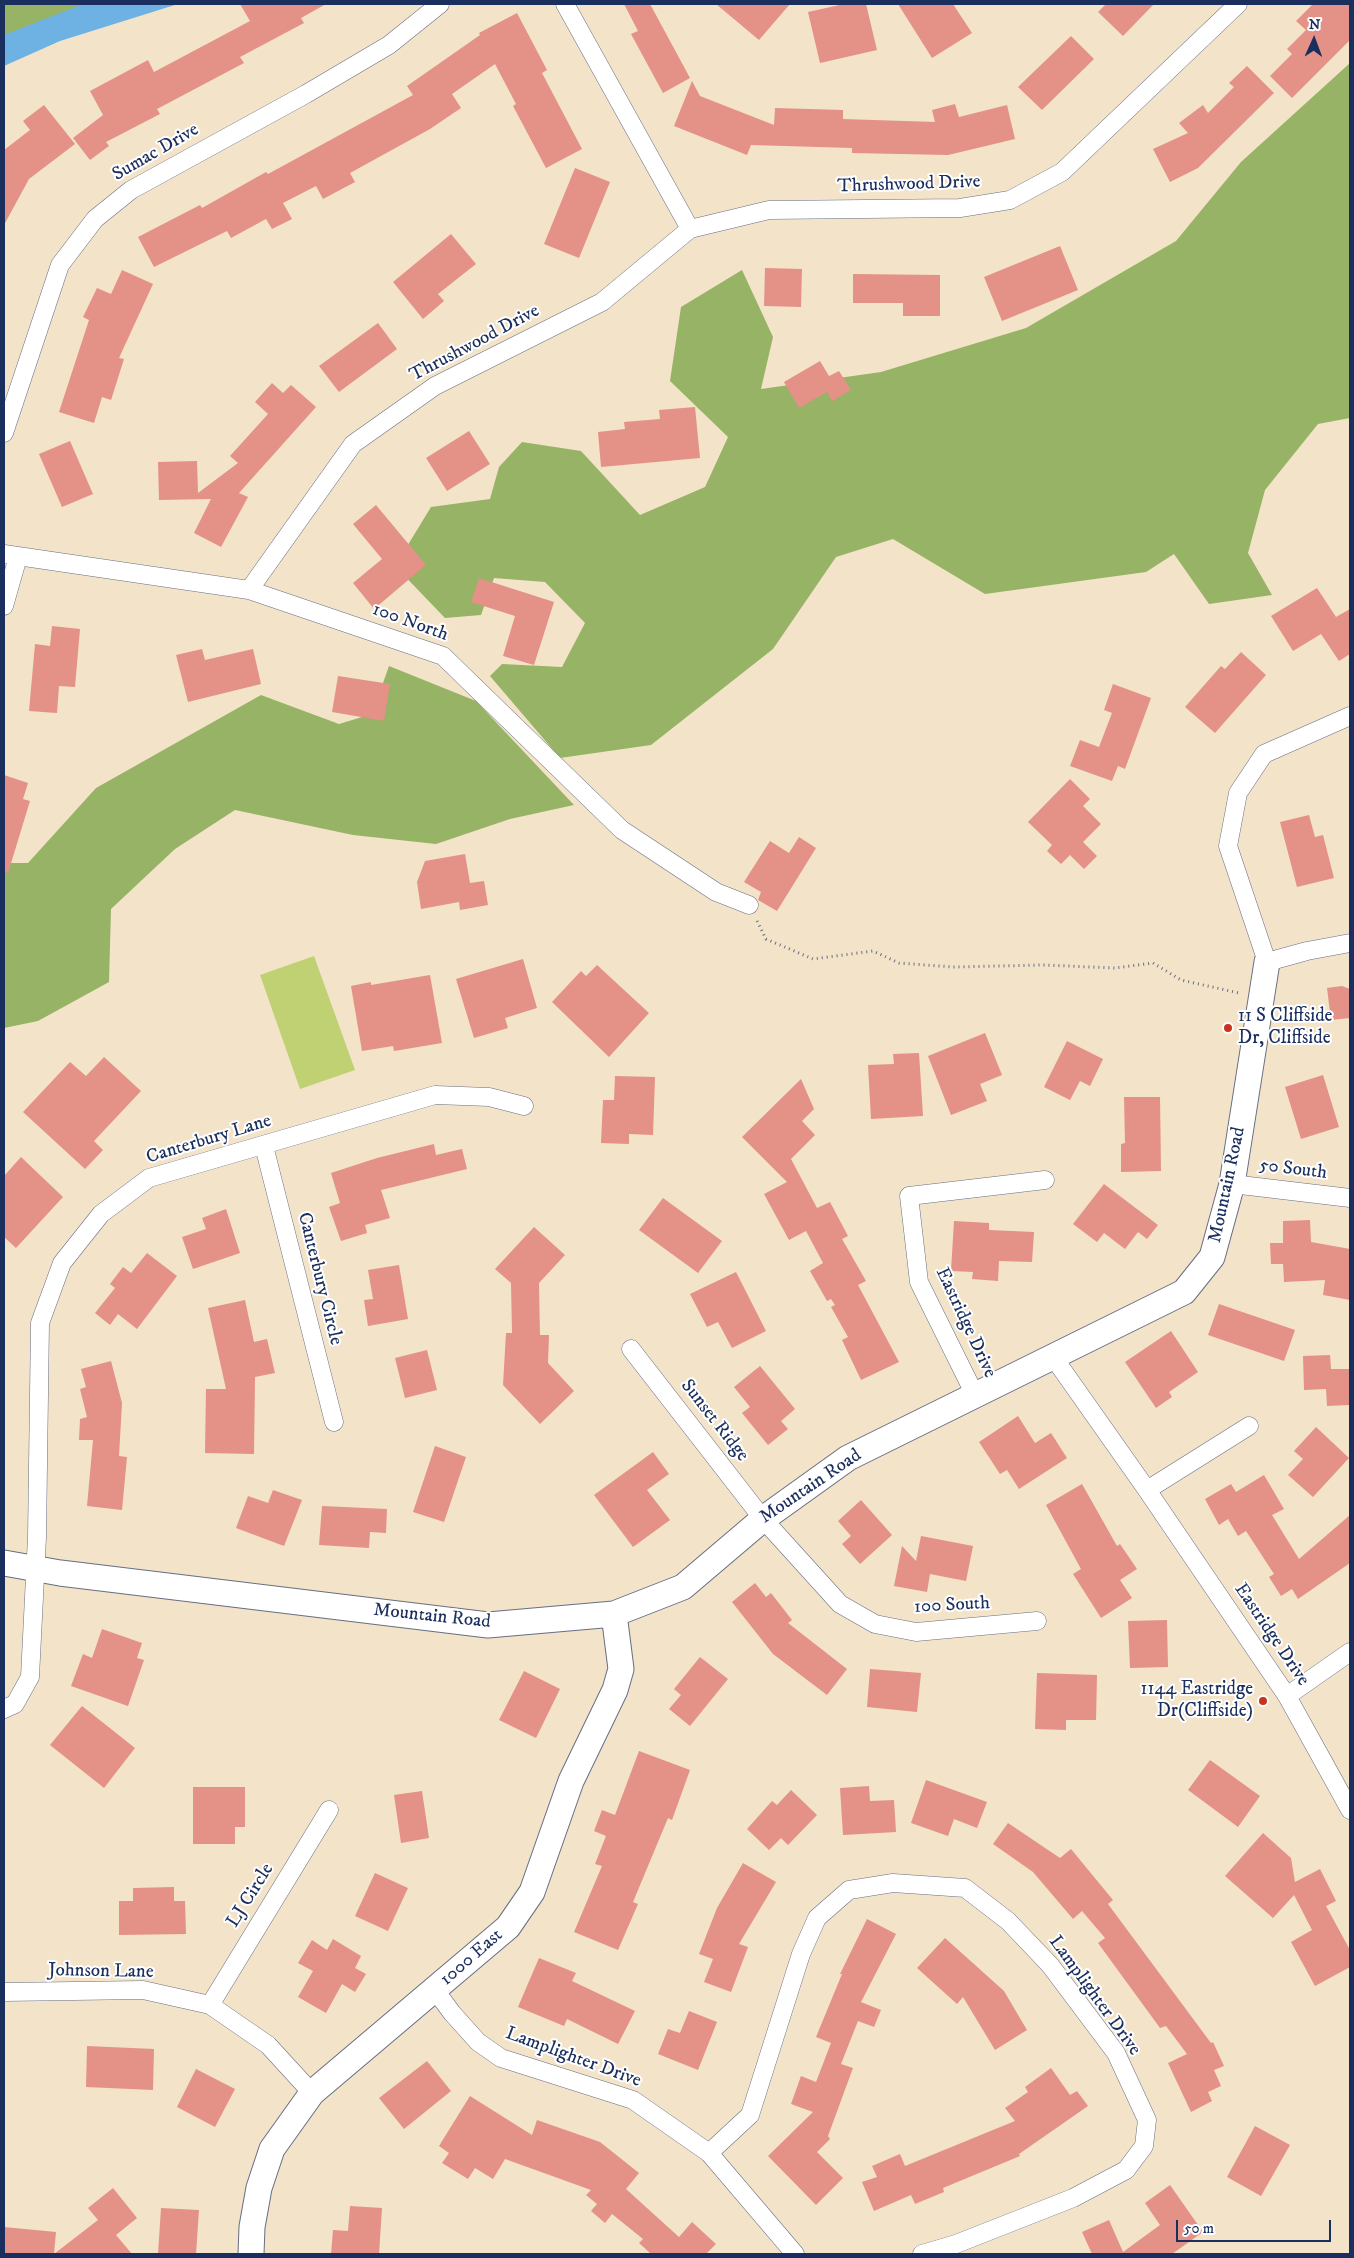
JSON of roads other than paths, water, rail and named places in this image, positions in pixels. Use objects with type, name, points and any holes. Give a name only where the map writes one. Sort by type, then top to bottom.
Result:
[{"type":"street","name":"Sumac Drive","points":[[4,433],[60,265],[95,220],[131,190],[306,94],[389,45],[440,4]]},
{"type":"street","points":[[565,4],[690,229]]},
{"type":"street","name":"Thrushwood Drive","points":[[249,590],[353,444],[435,386],[602,302],[690,229],[769,210],[960,208],[1010,200],[1062,172],[1238,4]]},
{"type":"street","points":[[4,606],[11,555]]},
{"type":"street","name":"100 North","points":[[11,555],[249,590],[443,656],[622,830],[716,892],[749,905]]},
{"type":"street","points":[[1350,716],[1264,754],[1238,792],[1228,846],[1266,962],[1307,951],[1350,943]]},
{"type":"street","name":"Mountain Road","points":[[4,1562],[60,1573],[488,1625],[614,1614],[683,1588],[763,1519],[848,1458],[1054,1358],[1184,1292],[1212,1257],[1232,1184],[1266,962]]},
{"type":"street","name":"Canterbury Lane","points":[[4,1709],[15,1704],[30,1677],[35,1568],[40,1322],[62,1263],[101,1214],[149,1178],[435,1095],[489,1097],[524,1106]]},
{"type":"street","name":"Canterbury Circle","points":[[264,1146],[334,1422]]},
{"type":"street","name":"Eastridge Drive","points":[[975,1395],[919,1282],[909,1196],[1045,1180]]},
{"type":"street","name":"50 South","points":[[1232,1184],[1350,1198]]},
{"type":"street","name":"Sunset Ridge","points":[[631,1349],[763,1519]]},
{"type":"street","name":"Eastridge Drive","points":[[1054,1358],[1147,1490],[1287,1696],[1350,1810]]},
{"type":"street","points":[[1147,1490],[1248,1426]]},
{"type":"street","name":"100 South","points":[[763,1519],[840,1604],[875,1624],[916,1632],[1037,1621]]},
{"type":"street","name":"1000 East","points":[[251,2254],[252,2226],[259,2188],[272,2149],[312,2093],[508,1927],[532,1892],[571,1781],[615,1690],[621,1669],[614,1614]]},
{"type":"street","points":[[1287,1696],[1350,1652]]},
{"type":"street","name":"LJ Circle","points":[[210,2005],[329,1810]]},
{"type":"street","name":"Lamplighter Drive","points":[[709,2153],[750,2115],[801,1954],[817,1918],[849,1890],[894,1883],[964,1888],[1008,1920],[1050,1965],[1116,2054],[1147,2120],[1146,2129],[1144,2146],[1126,2170],[1073,2198],[956,2244],[922,2254]]},
{"type":"street","name":"Johnson Lane","points":[[4,1992],[143,1990],[210,2005],[268,2045],[312,2093]]},
{"type":"street","name":"Lamplighter Drive","points":[[435,1990],[452,2013],[478,2042],[501,2058],[633,2100],[709,2153],[795,2254]]},
{"type":"water","points":[[83,4],[178,4],[60,41],[4,66],[4,35]]},
{"type":"place","name":"11 S Cliffside Dr, Cliffside","points":[[1228,1028]]},
{"type":"place","name":"1144 Eastridge Dr(Cliffside)","points":[[1263,1701]]}]
